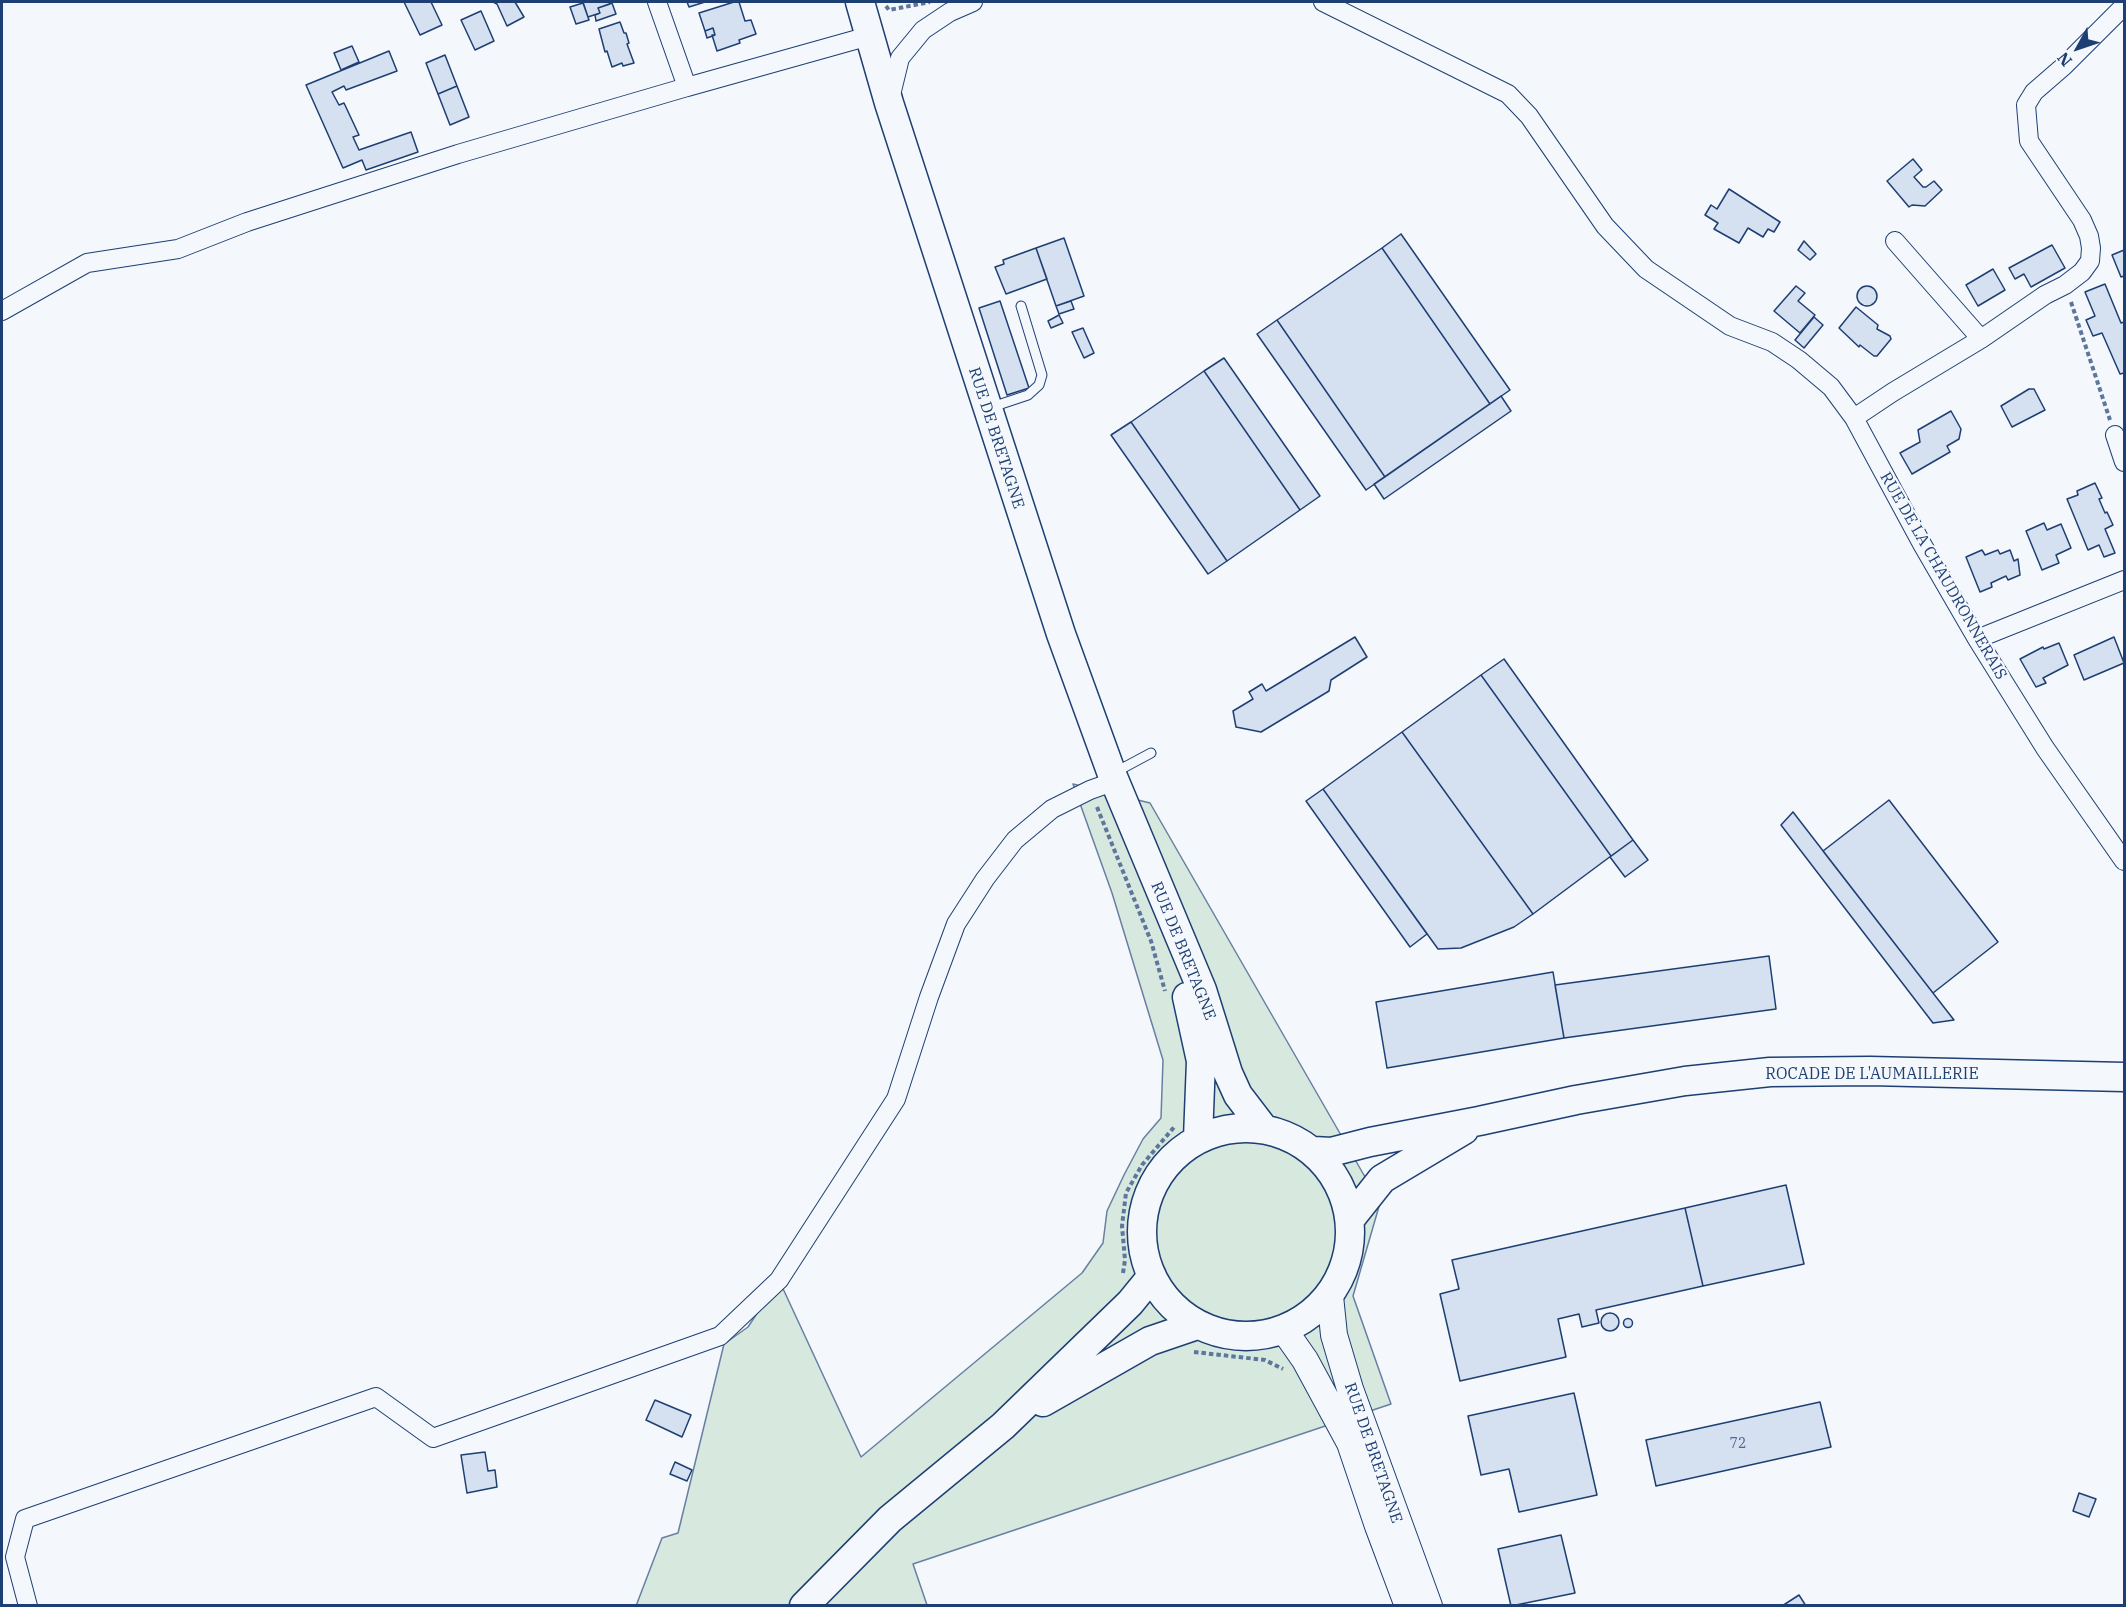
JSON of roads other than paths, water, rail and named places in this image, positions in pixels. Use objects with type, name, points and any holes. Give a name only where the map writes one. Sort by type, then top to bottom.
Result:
[{"type":"main road","name":"RUE DE BRETAGNE","points":[[860,2],[889,103],[1061,634],[1113,777],[1202,990],[1228,1073],[1238,1095],[1264,1129]]},
{"type":"main road","name":"RUE DE BRETAGNE","points":[[1150,868],[1180,960],[1201,1061],[1198,1138]]},
{"type":"main road","name":"ROCADE DE L'AUMAILLERIE","points":[[1314,1151],[1331,1152],[1576,1100],[1684,1081],[1770,1072],[1870,1071],[2124,1077]]},
{"type":"main road","name":"ROCADE DE L'AUMAILLERIE","points":[[1351,1218],[1383,1179],[1479,1121]]},
{"type":"main road","points":[[1233,1127],[1264,1129],[1314,1151],[1332,1170],[1344,1193],[1351,1218],[1348,1259],[1330,1296],[1310,1317],[1284,1330],[1255,1337],[1225,1335],[1197,1325],[1177,1311],[1160,1292],[1152,1276],[1141,1241],[1143,1210],[1154,1181],[1173,1156],[1198,1138],[1233,1127]]},
{"type":"main road","points":[[804,1605],[890,1519],[1003,1426],[1130,1303],[1152,1276]]},
{"type":"main road","name":"RUE DE BRETAGNE","points":[[1330,1296],[1334,1335],[1350,1389],[1429,1605]]},
{"type":"main road","points":[[1003,1426],[1150,1341],[1197,1325]]},
{"type":"main road","name":"RUE DE BRETAGNE","points":[[1284,1330],[1305,1360],[1350,1443],[1408,1605]]},
{"type":"street","points":[[657,2],[687,87]]},
{"type":"street","points":[[889,103],[900,58],[923,30],[950,12],[973,2]]},
{"type":"street","name":"RUE DE LA CHAUDRONNERAIS","points":[[1323,2],[1508,94],[1529,116],[1605,226],[1646,269],[1730,326],[1772,342],[1799,360],[1830,387],[1854,418],[1977,639],[2045,748],[2124,861]]},
{"type":"street","points":[[1854,418],[1982,339],[2045,295],[2065,285],[2082,272],[2090,261],[2089,236],[2082,220],[2029,141],[2026,105],[2034,92],[2064,66],[2124,6]]},
{"type":"street","points":[[2,311],[87,263],[178,249],[247,222],[458,154],[869,36]]},
{"type":"street","points":[[1895,241],[1982,339]]},
{"type":"street","points":[[2115,435],[2124,462]]},
{"type":"street","points":[[1977,639],[2124,580]]},
{"type":"street","points":[[28,1605],[15,1557],[25,1519],[376,1397],[433,1438],[720,1336],[779,1280],[896,1099],[929,997],[956,924],[985,879],[1015,840],[1052,809],[1104,785],[1113,777]]},
{"type":"lane","points":[[987,409],[1028,395],[1039,385],[1042,375],[1021,306]]},
{"type":"lane","points":[[1113,777],[1123,768],[1151,753]]}]
